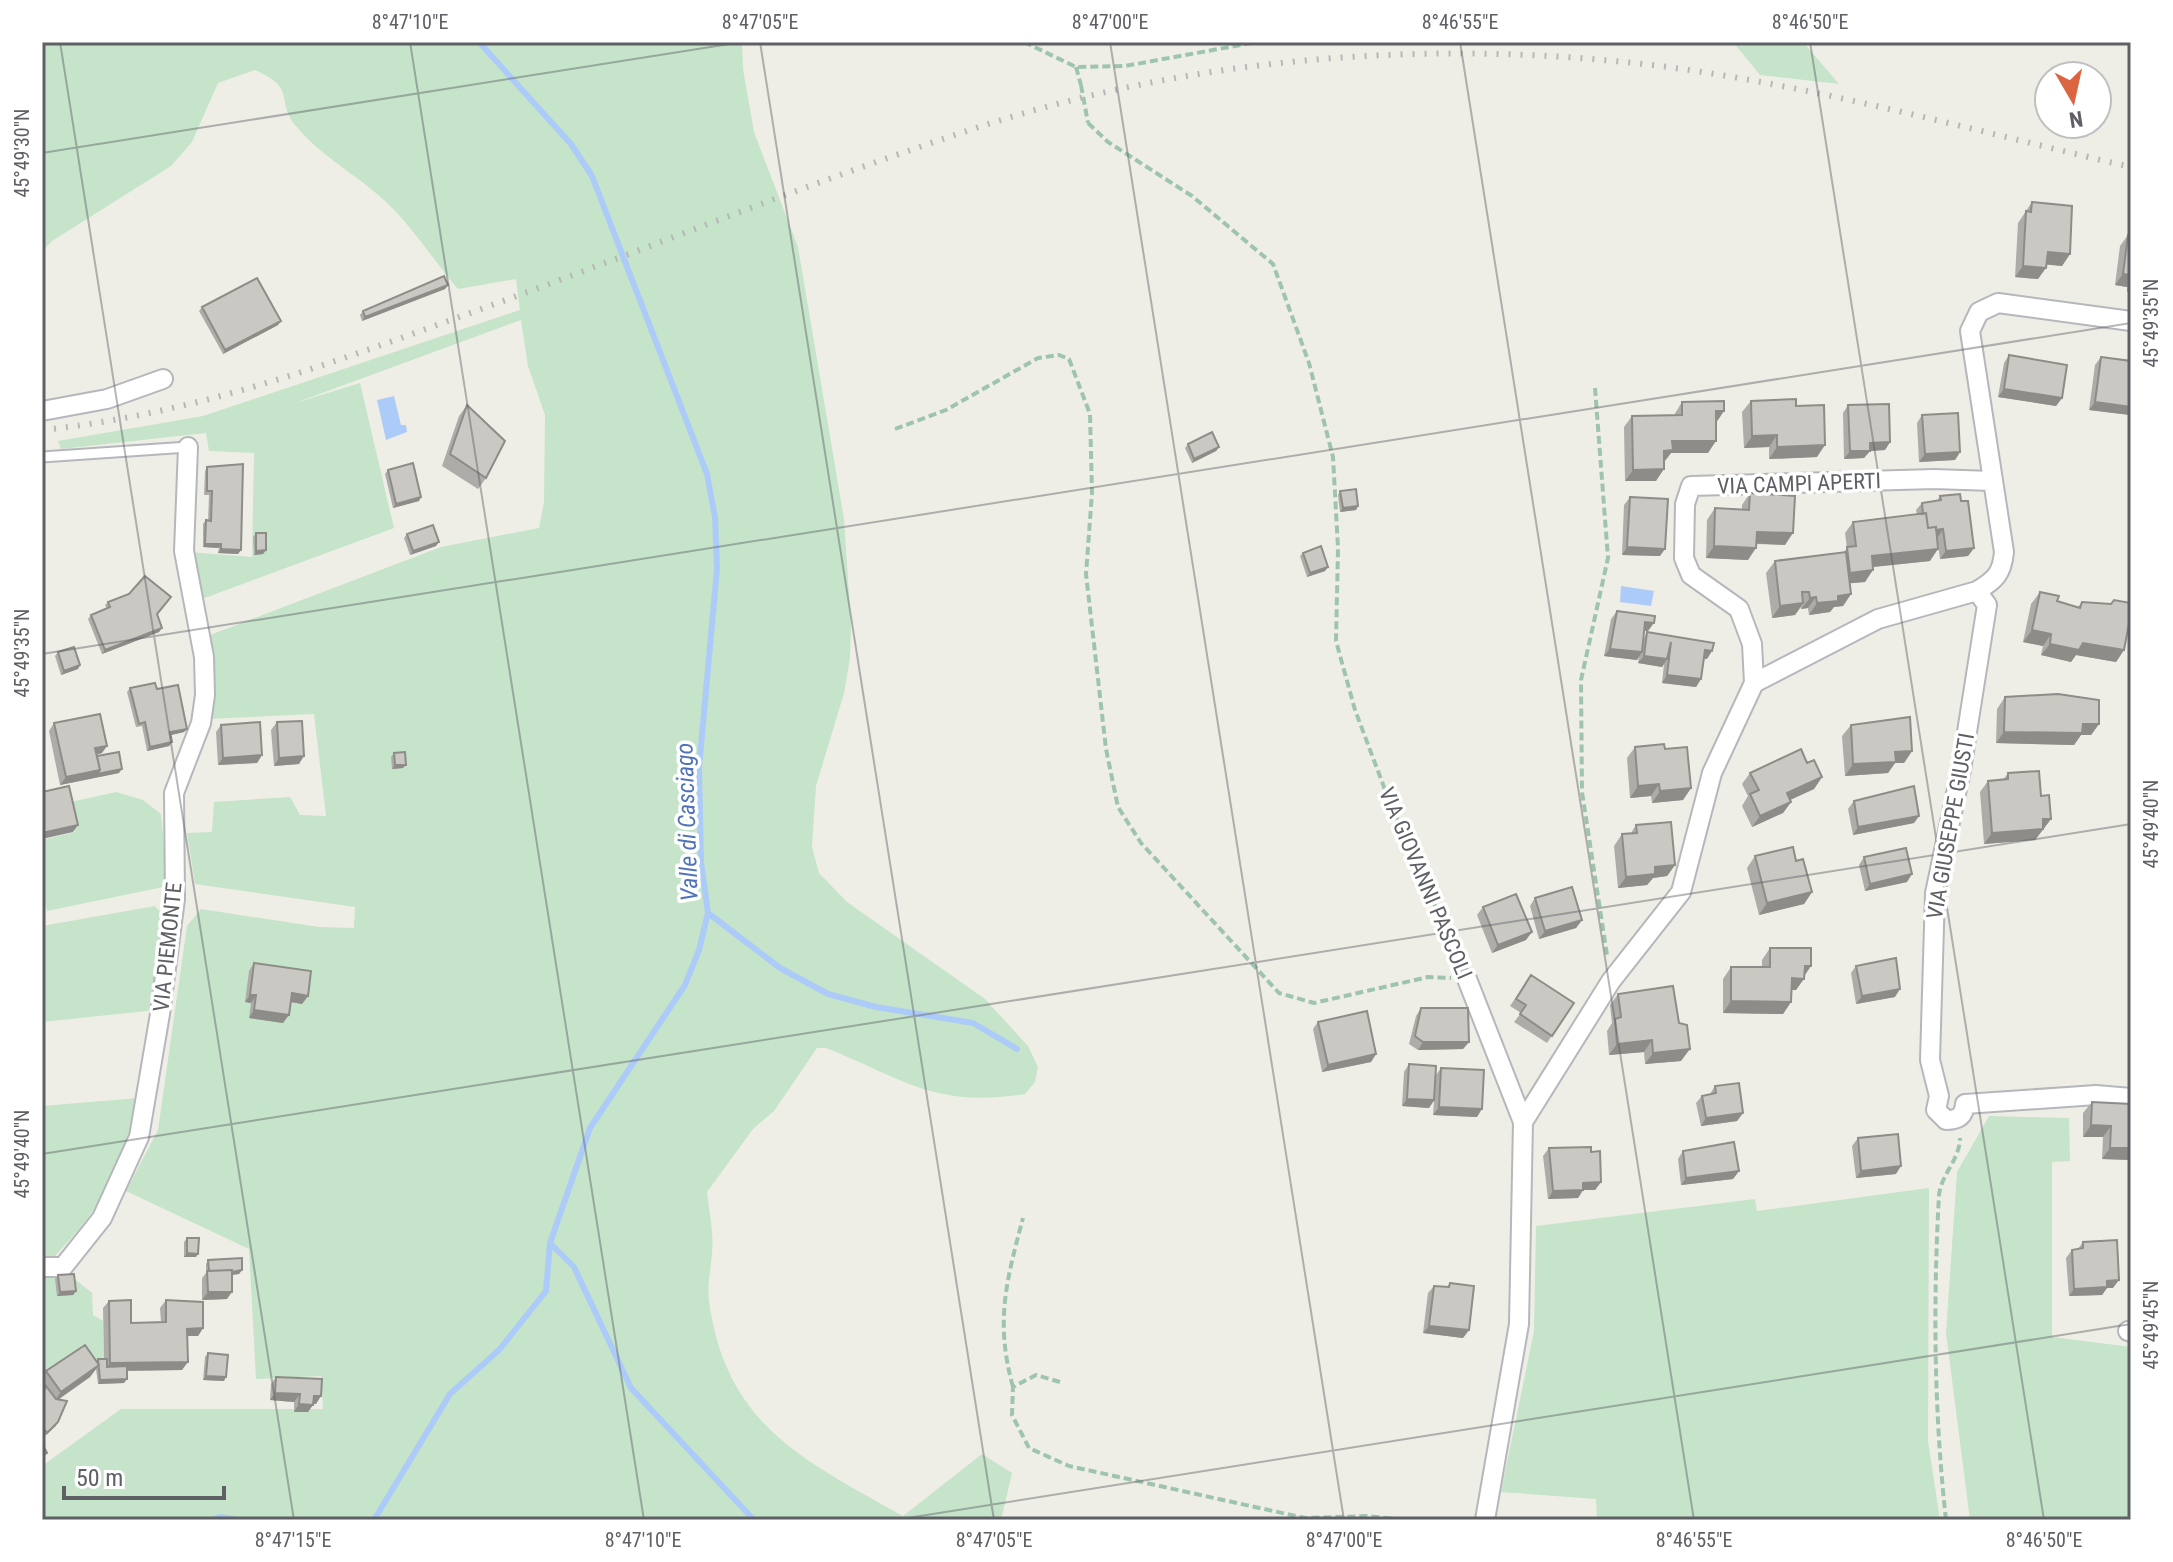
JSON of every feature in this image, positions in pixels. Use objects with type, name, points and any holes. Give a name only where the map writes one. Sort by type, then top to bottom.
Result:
[{"type":"street","points":[[1523,1122],[1611,981],[1681,892],[1712,773],[1754,683],[1878,619],[1982,598],[1996,580],[2002,569],[2004,552],[1970,331],[1979,312],[1998,303],[2131,321]]},
{"type":"street","points":[[42,411],[107,399],[163,379]]},
{"type":"street","name":"VIA PIEMONTE","points":[[42,1267],[63,1267],[102,1218],[139,1137],[175,899],[174,793],[201,723],[205,695],[204,657],[184,551],[188,447]]},
{"type":"street","name":"VIA CAMPI APERTI","points":[[1754,683],[1752,644],[1739,609],[1691,575],[1684,558],[1685,504],[1691,486],[1934,479],[1992,481]]},
{"type":"street","name":"VIA GIUSEPPE GIUSTI","points":[[1963,1110],[1946,1120],[1940,1116],[1935,1102],[1939,1096],[1930,1060],[1935,893],[1961,770],[1982,598]]},
{"type":"street","name":"VIA GIOVANNI PASCOLI","points":[[1467,979],[1523,1122],[1519,1324],[1485,1520]]},
{"type":"street","points":[[1963,1110],[2096,1095],[2131,1098]]},
{"type":"lane","name":"VIA PIEMONTE","points":[[42,457],[188,447]]},
{"type":"path","points":[[1024,42],[1076,67],[1125,66],[1257,42]]},
{"type":"path","name":"VIA GIOVANNI PASCOLI","points":[[1076,67],[1088,123],[1108,142],[1192,196],[1273,264],[1309,363],[1333,457],[1338,548],[1336,641],[1355,710],[1390,803],[1467,979]]},
{"type":"path","points":[[895,429],[946,410],[1038,358],[1059,355],[1069,359],[1090,414],[1092,493],[1086,574],[1106,749],[1118,807],[1141,843],[1279,993],[1314,1003],[1428,977],[1467,979]]},
{"type":"path","points":[[1595,388],[1608,558],[1581,680],[1582,792],[1611,981]]},
{"type":"path","points":[[1946,1520],[1937,1437],[1939,1190],[1960,1149],[1963,1110]]},
{"type":"path","points":[[1023,1218],[1006,1282],[1002,1348],[1013,1387],[1012,1415],[1029,1448],[1069,1466],[1305,1518],[1367,1516],[1407,1520]]},
{"type":"path","points":[[1013,1387],[1036,1375],[1060,1382]]},
{"type":"green space","points":[[42,42],[742,42],[743,69],[754,132],[798,247],[844,519],[851,625],[850,658],[844,693],[816,786],[812,847],[819,873],[847,902],[985,999],[1028,1046],[1038,1067],[1035,1082],[1025,1094],[967,1097],[921,1088],[826,1048],[817,1048],[774,1111],[753,1129],[707,1192],[712,1238],[709,1301],[718,1344],[733,1379],[752,1409],[775,1434],[803,1456],[903,1516],[982,1454],[1012,1473],[1001,1520],[42,1520],[42,1466],[121,1409],[323,1409],[321,1376],[256,1379],[249,1249],[126,1191],[158,1130],[187,926],[201,909],[319,927],[354,928],[355,907],[195,884],[187,833],[212,832],[214,802],[290,797],[300,815],[326,816],[314,714],[208,719],[212,684],[210,635],[441,547],[539,528],[544,502],[545,415],[528,366],[521,320],[295,403],[360,383],[394,528],[202,599],[189,552],[252,557],[254,453],[209,451],[206,433],[61,449],[58,441],[203,416],[520,310],[516,279],[458,289],[388,204],[305,136],[290,117],[277,83],[255,70],[218,83],[192,142],[171,166],[52,241],[42,251]]},
{"type":"green space","points":[[1733,42],[1803,42],[1839,84],[1760,75]]},
{"type":"green space","points":[[116,792],[143,800],[161,814],[168,886],[47,911],[42,887],[42,840],[75,832],[66,803]]},
{"type":"green space","points":[[155,906],[166,919],[156,1010],[42,1022],[42,926]]},
{"type":"green space","points":[[138,1098],[128,1144],[99,1203],[55,1256],[42,1257],[42,1106]]},
{"type":"green space","points":[[1989,1116],[2069,1118],[2070,1161],[2052,1162],[2052,1337],[2131,1347],[2131,1520],[1970,1520],[1946,1333],[1957,1172]]},
{"type":"green space","points":[[1929,1188],[1928,1441],[1940,1520],[1597,1520],[1596,1499],[1501,1492],[1534,1331],[1536,1226],[1755,1199],[1757,1211]]},
{"type":"green space","points":[[42,1274],[76,1280],[92,1293],[93,1315],[103,1321],[104,1363],[42,1378]]},
{"type":"water","points":[[394,396],[401,425],[406,425],[407,432],[386,440],[377,400]]},
{"type":"water","points":[[1621,586],[1654,591],[1651,606],[1620,602]]},
{"type":"building","points":[[2032,202],[2072,206],[2070,254],[2048,252],[2046,268],[2023,266],[2026,211],[2031,212]]},
{"type":"building","points":[[2128,235],[2131,235],[2131,275],[2123,274]]},
{"type":"building","points":[[444,276],[448,285],[365,317],[363,311]]},
{"type":"building","points":[[257,278],[281,321],[225,350],[202,307]]},
{"type":"building","points":[[2009,355],[2067,365],[2062,398],[2004,389]]},
{"type":"building","points":[[2101,357],[2131,361],[2131,407],[2095,402]]},
{"type":"building","points":[[1796,399],[1796,406],[1824,405],[1825,445],[1777,447],[1777,435],[1752,436],[1751,401]]},
{"type":"building","points":[[1724,401],[1724,411],[1716,411],[1716,441],[1672,441],[1673,450],[1664,451],[1664,469],[1633,470],[1632,416],[1682,415],[1682,402]]},
{"type":"building","points":[[1889,404],[1890,442],[1870,443],[1870,451],[1850,451],[1848,405]]},
{"type":"building","points":[[467,405],[505,441],[486,478],[450,454]]},
{"type":"building","points":[[1958,413],[1960,452],[1925,454],[1922,415]]},
{"type":"building","points":[[1212,432],[1219,447],[1194,459],[1188,444]]},
{"type":"building","points":[[413,463],[421,497],[396,504],[388,470]]},
{"type":"building","points":[[243,464],[241,550],[221,549],[221,544],[205,544],[206,520],[211,521],[212,491],[207,491],[207,467]]},
{"type":"building","points":[[1356,489],[1358,506],[1343,508],[1340,491]]},
{"type":"building","points":[[1750,493],[1795,496],[1793,533],[1757,532],[1756,548],[1714,546],[1715,508],[1749,510]]},
{"type":"building","points":[[1960,494],[1961,501],[1968,501],[1974,548],[1946,551],[1943,529],[1928,528],[1922,503],[1941,500],[1940,496]]},
{"type":"building","points":[[1630,497],[1668,499],[1665,549],[1627,547]]},
{"type":"building","points":[[1926,513],[1928,528],[1936,527],[1938,549],[1872,556],[1873,570],[1850,573],[1847,547],[1856,546],[1853,522]]},
{"type":"building","points":[[433,525],[439,542],[413,551],[407,534]]},
{"type":"building","points":[[256,533],[266,533],[266,550],[256,551]]},
{"type":"building","points":[[1321,546],[1328,567],[1310,573],[1303,553]]},
{"type":"building","points":[[1846,552],[1851,594],[1838,596],[1838,601],[1817,603],[1816,597],[1810,598],[1809,592],[1802,592],[1803,603],[1780,606],[1775,561]]},
{"type":"building","points":[[145,576],[171,597],[157,614],[162,628],[105,650],[91,615],[110,607],[108,602],[129,594]]},
{"type":"building","points":[[2040,592],[2059,596],[2057,601],[2080,608],[2082,602],[2111,604],[2114,600],[2131,603],[2124,650],[2083,643],[2079,650],[2050,644],[2051,634],[2032,630]]},
{"type":"building","points":[[1617,611],[1655,616],[1654,623],[1645,622],[1642,652],[1610,649]]},
{"type":"building","points":[[1647,632],[1714,643],[1712,651],[1705,650],[1701,679],[1667,675],[1671,642],[1667,659],[1644,656]]},
{"type":"building","points":[[74,647],[80,665],[64,671],[58,652]]},
{"type":"building","points":[[155,683],[157,689],[178,685],[187,729],[170,732],[172,742],[150,747],[145,722],[139,724],[130,688]]},
{"type":"building","points":[[2058,694],[2099,700],[2099,724],[2083,724],[2082,733],[2004,732],[2005,697]]},
{"type":"building","points":[[100,714],[107,746],[95,748],[100,770],[66,777],[54,723]]},
{"type":"building","points":[[1910,717],[1912,751],[1895,752],[1896,762],[1853,764],[1851,725]]},
{"type":"building","points":[[302,721],[304,756],[279,758],[277,722]]},
{"type":"building","points":[[260,722],[262,755],[223,758],[221,725]]},
{"type":"building","points":[[1664,744],[1665,749],[1687,747],[1691,788],[1660,791],[1659,784],[1638,786],[1635,747]]},
{"type":"building","points":[[1801,749],[1807,763],[1814,760],[1822,777],[1787,793],[1791,802],[1760,816],[1750,794],[1759,790],[1750,773]]},
{"type":"building","points":[[119,752],[122,769],[97,774],[100,770],[97,756]]},
{"type":"building","points":[[405,752],[406,765],[395,765],[394,753]]},
{"type":"building","points":[[2039,771],[2041,796],[2049,795],[2051,819],[2043,819],[2043,829],[1992,833],[1988,781],[2008,779],[2008,773]]},
{"type":"building","points":[[69,786],[78,825],[42,833],[42,792]]},
{"type":"building","points":[[1914,786],[1919,816],[1858,827],[1854,801]]},
{"type":"building","points":[[1671,822],[1675,865],[1655,867],[1655,874],[1626,877],[1622,834],[1637,833],[1636,825]]},
{"type":"building","points":[[1793,847],[1796,861],[1803,859],[1812,892],[1767,903],[1755,856]]},
{"type":"building","points":[[1906,848],[1912,874],[1870,884],[1864,857]]},
{"type":"building","points":[[1572,887],[1582,920],[1545,931],[1535,898]]},
{"type":"building","points":[[1516,894],[1532,932],[1498,945],[1483,907]]},
{"type":"building","points":[[1770,948],[1811,948],[1811,966],[1805,966],[1804,979],[1792,978],[1791,1002],[1731,1001],[1731,967],[1770,967]]},
{"type":"building","points":[[1896,958],[1900,989],[1862,996],[1856,966]]},
{"type":"building","points":[[254,963],[311,971],[308,996],[292,993],[289,1015],[254,1010],[256,995],[250,995]]},
{"type":"building","points":[[1531,975],[1574,1003],[1552,1036],[1520,1014],[1526,1005],[1516,999]]},
{"type":"building","points":[[1673,986],[1679,1023],[1687,1025],[1690,1049],[1653,1053],[1652,1040],[1617,1044],[1615,1019],[1621,1017],[1618,994]]},
{"type":"building","points":[[1421,1008],[1468,1008],[1469,1042],[1423,1042],[1415,1036]]},
{"type":"building","points":[[1367,1011],[1376,1054],[1328,1065],[1318,1022]]},
{"type":"building","points":[[1409,1064],[1436,1066],[1434,1100],[1407,1099]]},
{"type":"building","points":[[1441,1068],[1484,1070],[1482,1109],[1439,1107]]},
{"type":"building","points":[[1739,1083],[1743,1113],[1706,1118],[1702,1096],[1716,1093],[1715,1086]]},
{"type":"building","points":[[2092,1102],[2131,1104],[2131,1148],[2110,1148],[2111,1126],[2091,1125]]},
{"type":"building","points":[[1898,1134],[1901,1166],[1861,1171],[1858,1138]]},
{"type":"building","points":[[1734,1142],[1739,1171],[1686,1178],[1683,1151]]},
{"type":"building","points":[[1591,1147],[1591,1152],[1600,1151],[1601,1182],[1583,1183],[1583,1190],[1553,1191],[1549,1148]]},
{"type":"building","points":[[187,1238],[199,1238],[198,1254],[187,1253]]},
{"type":"building","points":[[2117,1240],[2119,1280],[2107,1281],[2107,1287],[2074,1289],[2072,1250],[2083,1248],[2083,1242]]},
{"type":"building","points":[[242,1258],[242,1270],[209,1271],[208,1260]]},
{"type":"building","points":[[232,1270],[232,1292],[208,1292],[207,1271]]},
{"type":"building","points":[[74,1274],[76,1291],[60,1292],[58,1275]]},
{"type":"building","points":[[1450,1283],[1474,1286],[1469,1330],[1429,1326],[1434,1286],[1449,1287]]},
{"type":"building","points":[[131,1300],[131,1323],[166,1322],[166,1300],[203,1302],[203,1328],[187,1329],[188,1362],[110,1363],[109,1301]]},
{"type":"building","points":[[85,1345],[99,1365],[61,1392],[46,1371]]},
{"type":"building","points":[[208,1353],[228,1355],[226,1377],[206,1376]]},
{"type":"building","points":[[98,1359],[107,1359],[107,1367],[127,1366],[127,1379],[100,1380]]},
{"type":"building","points":[[276,1377],[322,1379],[321,1396],[314,1396],[313,1405],[299,1404],[300,1394],[275,1393]]},
{"type":"building","points":[[46,1386],[56,1399],[67,1401],[58,1422],[47,1433],[42,1427],[42,1396]]},
{"type":"waterway","name":"Valle di Casciago","points":[[374,1520],[450,1394],[499,1350],[546,1291],[550,1243],[590,1128],[685,985],[699,950],[708,913],[701,862],[699,768],[717,569],[715,517],[707,474],[592,176],[571,144],[479,42]]},
{"type":"waterway","points":[[708,913],[780,968],[828,994],[876,1007],[973,1023],[1017,1049]]},
{"type":"waterway","points":[[550,1243],[574,1267],[631,1388],[754,1520]]},
{"type":"waterway","name":"Valle di Casciago","points":[[211,1520],[220,1517],[239,1520]]},
{"type":"railway","points":[[42,430],[149,413],[254,387],[408,336],[848,172],[979,127],[1059,103],[1224,70],[1308,60],[1392,55],[1560,57],[1643,64],[1827,95],[2131,167]]}]
